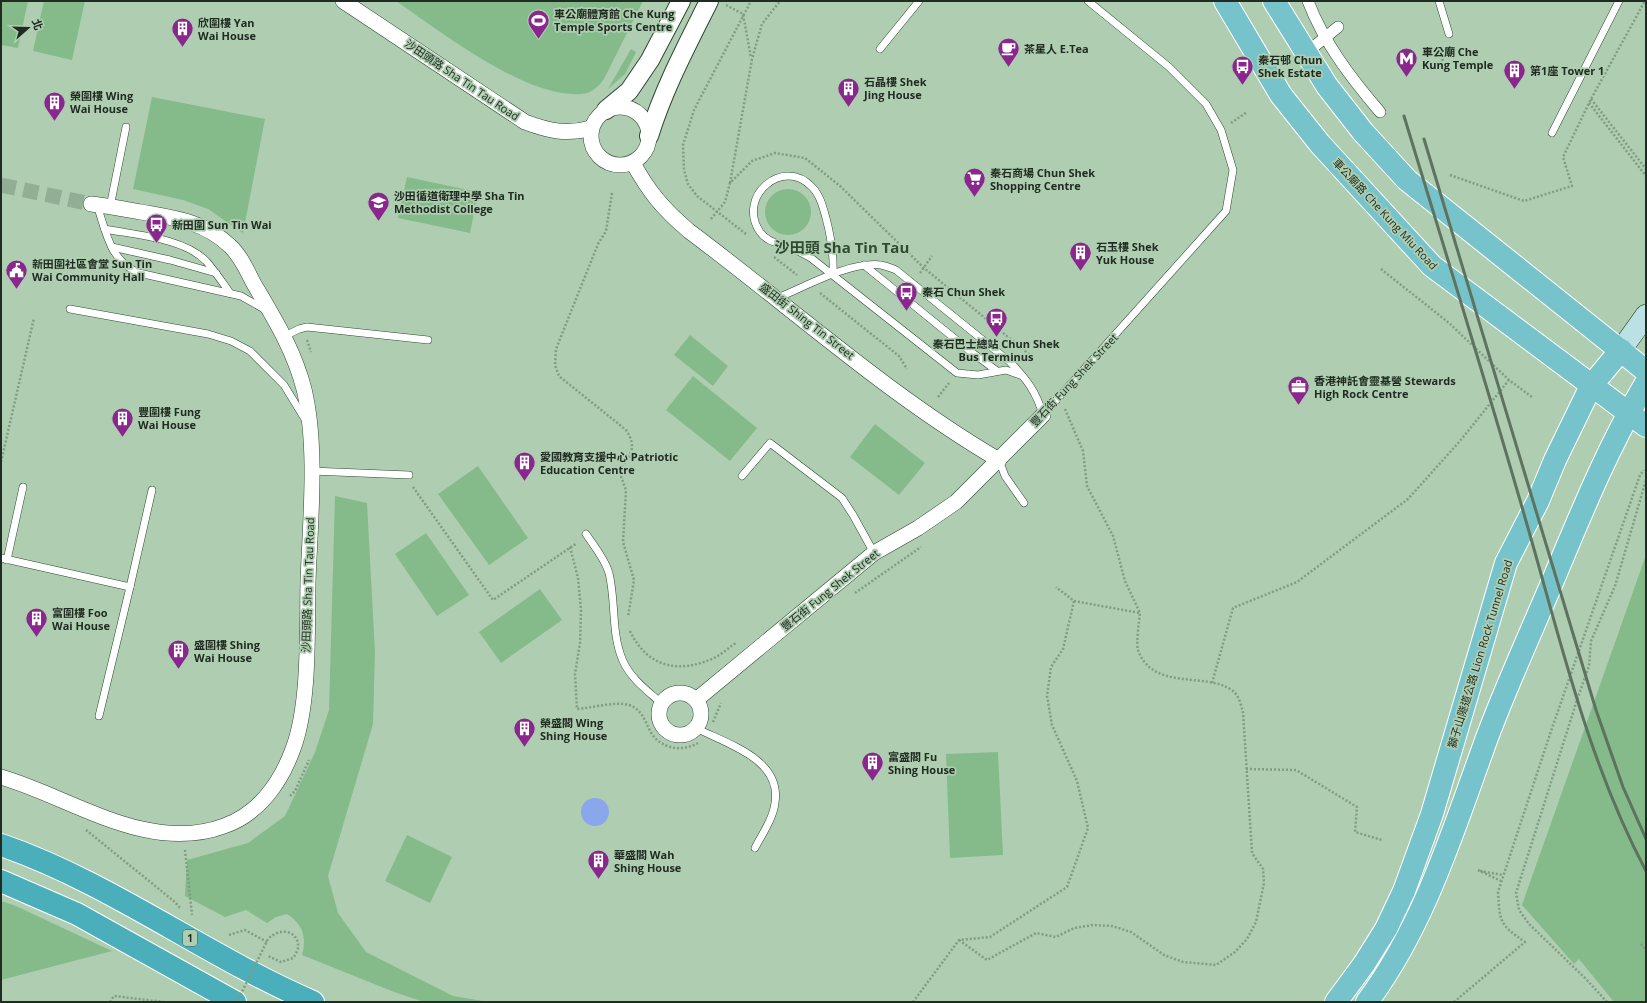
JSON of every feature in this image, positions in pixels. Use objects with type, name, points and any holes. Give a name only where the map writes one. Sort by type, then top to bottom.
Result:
[{"type":"highway","name":"1","points":[[1,845],[70,874],[258,975],[313,1002]]},
{"type":"highway","points":[[1,880],[77,914],[236,1002]]},
{"type":"main road","name":"車公廟路 Che Kung Miu Road","points":[[1224,1],[1281,95],[1320,144],[1432,266],[1646,426]]},
{"type":"main road","points":[[1274,1],[1327,86],[1363,132],[1407,180],[1646,371]]},
{"type":"main road","name":"獅子山隧道公路 Lion Rock Tunnel Road","points":[[1336,1002],[1364,964],[1382,935],[1404,890],[1432,814],[1506,563],[1538,501],[1555,460],[1591,386],[1621,350],[1646,315]]},
{"type":"main road","points":[[1367,1002],[1399,956],[1415,925],[1432,884],[1500,702],[1597,477],[1628,413],[1646,383]]},
{"type":"street","name":"沙田頭路 Sha Tin Tau Road","points":[[343,1],[525,122],[543,129],[574,133],[591,128]]},
{"type":"street","points":[[681,1],[650,60],[629,91],[594,121],[591,128],[593,146],[604,161],[616,165],[632,163],[645,152],[658,108],[672,74],[717,3]]},
{"type":"street","points":[[1308,1],[1325,38],[1358,86],[1380,112]]},
{"type":"street","points":[[1306,53],[1338,27]]},
{"type":"street","points":[[606,110],[620,107],[637,112],[648,126],[649,136]]},
{"type":"street","name":"盛田街 Shing Tin Street","points":[[632,163],[647,188],[667,212],[935,420],[954,434],[999,460]]},
{"type":"street","name":"沙田頭路 Sha Tin Tau Road","points":[[1,777],[129,827],[156,833],[202,832],[225,826],[247,814],[265,798],[282,775],[292,754],[301,714],[306,670],[311,471],[309,426],[304,391],[295,358],[285,336],[232,247],[214,232],[198,224],[182,219],[99,205]]},
{"type":"street","name":"豐石街 Fung Shek Street","points":[[696,700],[874,553],[918,528],[956,502],[1044,415]]},
{"type":"street","points":[[678,693],[685,693],[696,700],[701,711],[700,723],[702,731],[685,735],[671,734],[665,729],[659,717],[662,704],[671,695],[678,693]]},
{"type":"lane","points":[[880,49],[919,1]]},
{"type":"lane","name":"豐石街 Fung Shek Street","points":[[1044,415],[1226,211],[1233,170],[1221,130],[1206,104],[1169,67],[1088,1]]},
{"type":"lane","points":[[1439,1],[1449,34]]},
{"type":"lane","points":[[1552,133],[1619,1]]},
{"type":"lane","points":[[126,127],[99,205],[105,229],[118,259],[126,268],[139,273],[240,296],[256,303],[273,315]]},
{"type":"lane","points":[[833,275],[834,258],[831,241],[818,194],[806,182],[798,178],[782,176],[768,182],[758,192],[754,204],[755,223],[760,232],[767,239],[776,244],[797,250],[811,258],[956,373],[978,375],[997,370],[1015,372],[1027,380]]},
{"type":"lane","points":[[105,229],[174,243],[191,250],[205,260],[230,293]]},
{"type":"lane","points":[[112,247],[170,260],[216,273]]},
{"type":"lane","points":[[777,298],[848,269],[864,265],[881,265],[896,270],[995,350],[1027,380],[1037,395],[1044,415]]},
{"type":"lane","points":[[864,265],[970,351],[997,370]]},
{"type":"lane","points":[[70,309],[208,334],[231,341],[250,351],[284,384],[309,426]]},
{"type":"lane","points":[[285,336],[299,329],[311,328],[428,340]]},
{"type":"lane","points":[[742,476],[770,443],[842,498],[874,553]]},
{"type":"lane","points":[[999,460],[1006,476],[1024,503]]},
{"type":"lane","points":[[311,471],[407,475]]},
{"type":"lane","points":[[22,487],[4,559],[130,586]]},
{"type":"lane","points":[[99,716],[152,490]]},
{"type":"lane","points":[[587,535],[602,558],[609,573],[617,642],[623,660],[634,678],[662,704]]},
{"type":"lane","points":[[702,731],[757,760],[770,773],[774,782],[775,803],[773,813],[755,848]]},
{"type":"path","points":[[711,219],[725,202],[730,183],[752,59],[762,24],[780,1]]},
{"type":"path","points":[[717,3],[743,14],[752,59]]},
{"type":"path","points":[[1442,55],[1442,65]]},
{"type":"path","points":[[1591,99],[1646,169]]},
{"type":"path","points":[[1589,104],[1646,176]]},
{"type":"path","points":[[1221,130],[1247,112]]},
{"type":"path","points":[[730,183],[752,161],[775,153],[805,158],[840,186],[924,268],[1030,355]]},
{"type":"path","points":[[612,193],[606,231],[598,244],[556,349],[555,365],[559,376],[626,430],[631,438],[632,451],[619,471],[626,490],[623,542],[634,580],[627,625],[635,642],[654,661],[679,668],[717,657],[742,638]]},
{"type":"path","points":[[912,283],[932,256]]},
{"type":"path","points":[[1381,269],[1449,323],[1509,380],[1532,397]]},
{"type":"path","points":[[1,462],[34,318]]},
{"type":"path","points":[[299,329],[309,344],[312,358]]},
{"type":"path","points":[[898,356],[907,369]]},
{"type":"path","points":[[938,397],[956,373]]},
{"type":"path","points":[[1212,683],[1233,608],[1297,582],[1408,499],[1460,441],[1509,380]]},
{"type":"path","points":[[959,940],[987,960],[1036,934],[1056,937],[1074,928],[1093,925],[1112,926],[1131,932],[1164,955],[1183,962],[1216,965],[1235,952],[1247,940],[1256,922],[1261,903],[1264,884],[1263,869],[1252,852],[1243,712],[1240,700],[1233,691],[1212,683],[1177,679],[1148,667],[1138,649],[1140,613],[1125,581],[1112,536],[1087,486],[1082,451],[1065,409],[1060,414]]},
{"type":"path","points":[[1454,1002],[1525,942],[1513,934],[1500,920],[1498,892],[1550,734],[1640,475],[1644,470]]},
{"type":"path","points":[[407,475],[493,600],[587,535]]},
{"type":"path","points":[[1606,1002],[1586,979],[1529,924],[1519,910],[1516,893],[1574,707],[1589,666],[1591,641],[1615,586],[1646,480]]},
{"type":"path","points":[[853,594],[925,545]]},
{"type":"path","points":[[570,547],[578,578],[581,610],[580,643],[575,674],[577,709],[623,704],[630,706],[643,715],[655,738],[672,748],[692,746],[701,742],[702,731],[712,727],[716,711],[722,700]]},
{"type":"path","points":[[1056,587],[1074,601],[1140,613]]},
{"type":"path","points":[[913,1002],[959,940],[990,937],[1068,887],[1088,828],[1077,781],[1052,725],[1047,696],[1051,667],[1063,649],[1074,601]]},
{"type":"path","points":[[286,801],[294,791],[309,759]]},
{"type":"path","points":[[1246,769],[1296,770],[1357,807],[1355,832],[1382,840]]},
{"type":"path","points":[[83,828],[175,902],[182,910]]},
{"type":"path","points":[[185,852],[192,915]]},
{"type":"path","points":[[1501,881],[1478,870],[1504,875]]},
{"type":"path","points":[[229,935],[245,930],[267,942]]},
{"type":"path","points":[[236,1002],[267,942],[275,933],[285,931],[295,936],[298,946],[295,955],[290,960],[279,962],[268,956]]},
{"type":"path","points":[[1641,944],[1646,950]]},
{"type":"path","points":[[110,1002],[114,996],[164,1002]]},
{"type":"green space","points":[[1,1],[28,1],[18,48],[1,45]]},
{"type":"green space","points":[[44,1],[85,1],[72,60],[33,51]]},
{"type":"green space","name":"車公廟體育館 Che Kung Temple Sports Centre","points":[[396,1],[643,1],[604,79],[595,89],[582,94],[560,93],[536,86],[511,75],[460,45]]},
{"type":"green space","points":[[631,49],[636,52],[625,74],[608,89]]},
{"type":"green space","points":[[152,97],[265,119],[243,233],[208,209],[183,200],[133,189]]},
{"type":"green space","points":[[407,177],[478,192],[470,233],[398,218]]},
{"type":"green space","points":[[788,189],[801,193],[807,199],[811,212],[807,225],[801,231],[788,235],[775,231],[769,225],[765,212],[769,199],[775,193]]},
{"type":"green space","points":[[690,335],[728,366],[713,386],[674,355]]},
{"type":"green space","points":[[693,376],[757,428],[730,461],[666,410]]},
{"type":"green space","points":[[875,424],[925,463],[899,495],[850,457]]},
{"type":"green space","points":[[478,466],[528,538],[489,565],[438,494]]},
{"type":"green space","points":[[335,496],[367,503],[375,652],[373,724],[328,876],[338,913],[366,952],[453,996],[489,1002],[424,1002],[394,992],[302,955],[304,937],[297,922],[287,914],[276,917],[267,923],[246,910],[225,917],[185,896],[187,860],[248,843],[285,816],[315,752],[329,710]]},
{"type":"green space","points":[[426,533],[469,595],[437,616],[395,554]]},
{"type":"green space","points":[[1646,555],[1646,1002],[1614,1002],[1579,959],[1574,964],[1522,905]]},
{"type":"green space","points":[[540,589],[562,620],[501,663],[479,632]]},
{"type":"green space","points":[[998,752],[1003,855],[950,858],[946,754]]},
{"type":"green space","points":[[407,835],[452,857],[430,903],[385,881]]},
{"type":"green space","points":[[1,901],[16,906],[112,951],[1,980]]},
{"type":"water","points":[[595,798],[605,802],[609,812],[605,822],[595,826],[585,822],[581,812],[585,802]]},
{"type":"tunnel","points":[[1,185],[91,204]]},
{"type":"railway","points":[[1404,116],[1496,419],[1577,699],[1608,787],[1646,871]]},
{"type":"railway","points":[[1424,139],[1596,710],[1623,787],[1646,839]]},
{"type":"place","name":"車公廟體育館 Che Kung Temple Sports Centre","points":[[539,40]]},
{"type":"place","name":"欣圍樓 Yan Wai House","points":[[183,48]]},
{"type":"place","name":"茶星人 E.Tea","points":[[1009,68]]},
{"type":"place","name":"車公廟 Che Kung Temple","points":[[1407,78]]},
{"type":"place","name":"秦石邨 Chun Shek Estate","points":[[1243,86]]},
{"type":"place","name":"第1座 Tower 1","points":[[1515,90]]},
{"type":"place","name":"石晶樓 Shek Jing House","points":[[849,108]]},
{"type":"place","name":"榮圍樓 Wing Wai House","points":[[54,122]]},
{"type":"place","name":"秦石商場 Chun Shek Shopping Centre","points":[[975,198]]},
{"type":"place","name":"沙田循道衛理中學 Sha Tin Methodist College","points":[[379,222]]},
{"type":"place","name":"新田圍 Sun Tin Wai","points":[[157,244]]},
{"type":"place","name":"石玉樓 Shek Yuk House","points":[[1080,272]]},
{"type":"place","name":"新田圍社區會堂 Sun Tin Wai Community Hall","points":[[17,290]]},
{"type":"place","name":"秦石 Chun Shek","points":[[907,312]]},
{"type":"place","name":"秦石巴士總站 Chun Shek Bus Terminus","points":[[996,338]]},
{"type":"place","name":"香港神託會靈基營 Stewards High Rock Centre","points":[[1298,406]]},
{"type":"place","name":"豐圍樓 Fung Wai House","points":[[122,438]]},
{"type":"place","name":"愛國教育支援中心 Patriotic Education Centre","points":[[524,482]]},
{"type":"place","name":"富圍樓 Foo Wai House","points":[[36,638]]},
{"type":"place","name":"盛圍樓 Shing Wai House","points":[[178,670]]},
{"type":"place","name":"榮盛閣 Wing Shing House","points":[[524,748]]},
{"type":"place","name":"富盛閣 Fu Shing House","points":[[873,782]]},
{"type":"place","name":"華盛閣 Wah Shing House","points":[[599,880]]},
{"type":"district","name":"沙田頭 Sha Tin Tau","points":[[842,248]]}]
